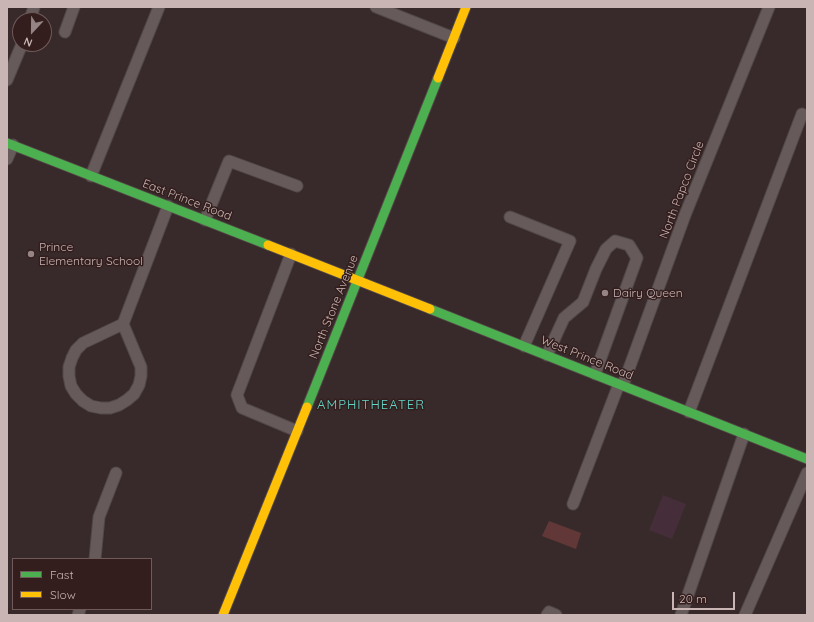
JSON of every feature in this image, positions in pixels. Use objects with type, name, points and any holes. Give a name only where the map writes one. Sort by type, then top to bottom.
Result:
[{"type":"main road","name":"North Stone Avenue","points":[[223,615],[466,7]]},
{"type":"main road","name":"East Prince Road","points":[[10,144],[358,280]]},
{"type":"main road","name":"West Prince Road","points":[[358,280],[807,459]]},
{"type":"lane","points":[[65,32],[74,7]]},
{"type":"lane","points":[[91,176],[159,7]]},
{"type":"lane","points":[[376,7],[454,38]]},
{"type":"lane","name":"North Papco Circle","points":[[573,504],[621,385],[685,215],[770,7]]},
{"type":"lane","points":[[7,80],[19,52]]},
{"type":"lane","points":[[689,412],[802,114]]},
{"type":"lane","points":[[7,159],[10,144]]},
{"type":"lane","points":[[205,220],[229,161],[297,186]]},
{"type":"lane","points":[[123,324],[83,343],[76,350],[72,358],[69,367],[69,376],[72,386],[76,394],[83,401],[92,406],[110,408],[119,405],[134,394],[139,385],[141,367],[123,324],[168,206]]},
{"type":"lane","points":[[510,217],[570,241],[524,346]]},
{"type":"lane","points":[[547,355],[564,318],[583,302],[596,269],[606,249],[615,241],[629,245],[637,258],[595,374]]},
{"type":"lane","points":[[291,254],[237,396],[242,408],[297,431]]},
{"type":"lane","points":[[681,615],[744,434]]},
{"type":"lane","points":[[95,558],[99,518],[116,473]]},
{"type":"lane","points":[[745,615],[807,473]]},
{"type":"lane","points":[[547,615],[549,612],[556,615]]},
{"type":"shaded area","points":[[663,495],[686,504],[672,539],[649,530]]},
{"type":"shaded area","points":[[549,521],[581,533],[576,549],[542,536]]},
{"type":"traffic: fast","points":[[307,407],[438,78]]},
{"type":"traffic: fast","points":[[7,143],[268,245]]},
{"type":"traffic: fast","points":[[430,309],[807,459]]},
{"type":"traffic: slow","points":[[438,78],[466,7]]},
{"type":"traffic: slow","points":[[268,245],[430,309]]},
{"type":"traffic: slow","points":[[223,615],[307,407]]},
{"type":"place","name":"Prince Elementary School","points":[[31,254]]},
{"type":"place","name":"Dairy Queen","points":[[605,293]]},
{"type":"district","name":"AMPHITHEATER","points":[[371,405]]}]
